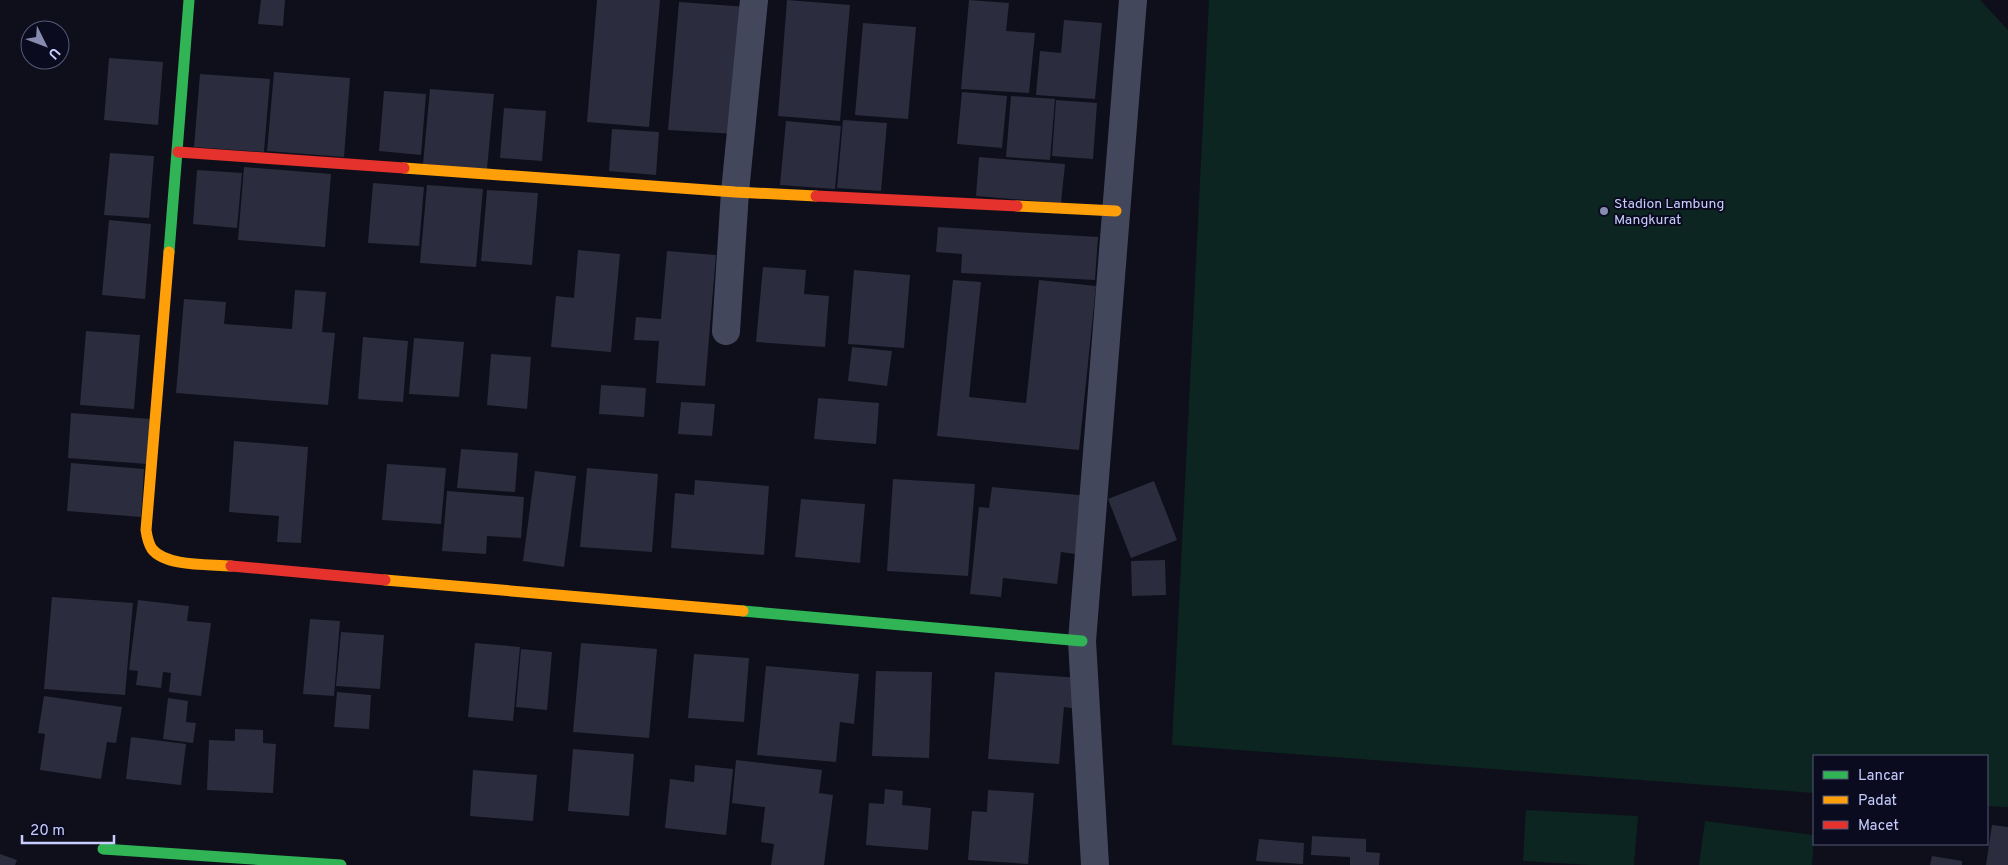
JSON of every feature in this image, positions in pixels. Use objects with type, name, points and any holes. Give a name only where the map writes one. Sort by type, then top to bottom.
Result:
[{"type":"street","points":[[189,0],[146,530],[148,543],[152,550],[160,556],[171,561],[1082,641]]},
{"type":"street","points":[[726,331],[735,192],[754,0]]},
{"type":"street","points":[[1095,865],[1082,641],[1133,0]]},
{"type":"street","points":[[178,152],[735,192],[1116,211]]},
{"type":"street","points":[[102,849],[341,865]]},
{"type":"green space","points":[[1209,0],[1980,0],[2008,30],[2008,807],[1988,806],[1988,755],[1813,755],[1813,793],[1172,745]]},
{"type":"green space","points":[[1526,810],[1638,816],[1634,865],[1590,865],[1523,861]]},
{"type":"green space","points":[[1705,821],[1813,835],[1812,865],[1699,865]]},
{"type":"building","points":[[261,0],[285,0],[283,26],[258,24]]},
{"type":"building","points":[[597,0],[660,0],[649,127],[587,122]]},
{"type":"building","points":[[787,0],[850,5],[840,121],[778,116]]},
{"type":"building","points":[[969,0],[1009,3],[1006,31],[1035,33],[1029,93],[961,89]]},
{"type":"building","points":[[679,2],[748,7],[737,134],[668,130]]},
{"type":"building","points":[[1064,20],[1102,23],[1095,99],[1036,95],[1040,51],[1061,53]]},
{"type":"building","points":[[863,23],[916,27],[908,119],[855,115]]},
{"type":"building","points":[[109,58],[163,62],[158,125],[104,120]]},
{"type":"building","points":[[274,72],[350,78],[344,157],[267,151]]},
{"type":"building","points":[[200,74],[270,79],[264,152],[194,147]]},
{"type":"building","points":[[430,89],[494,94],[487,169],[423,164]]},
{"type":"building","points":[[384,91],[426,94],[421,155],[379,151]]},
{"type":"building","points":[[962,92],[1007,96],[1002,148],[957,144]]},
{"type":"building","points":[[1011,96],[1055,99],[1050,160],[1006,157]]},
{"type":"building","points":[[1056,100],[1097,103],[1093,159],[1052,156]]},
{"type":"building","points":[[504,108],[546,111],[542,161],[500,158]]},
{"type":"building","points":[[843,120],[887,123],[881,191],[837,188]]},
{"type":"building","points":[[786,121],[841,126],[835,189],[780,185]]},
{"type":"building","points":[[612,129],[659,132],[656,175],[609,171]]},
{"type":"building","points":[[110,153],[154,156],[149,218],[104,215]]},
{"type":"building","points":[[979,157],[1065,164],[1061,203],[976,196]]},
{"type":"building","points":[[244,167],[331,174],[325,247],[238,240]]},
{"type":"building","points":[[197,170],[242,173],[237,228],[193,224]]},
{"type":"building","points":[[373,183],[424,187],[419,246],[368,243]]},
{"type":"building","points":[[427,185],[483,189],[476,267],[420,263]]},
{"type":"building","points":[[487,190],[538,193],[532,265],[481,261]]},
{"type":"building","points":[[109,220],[151,224],[145,299],[102,295]]},
{"type":"building","points":[[938,227],[1098,237],[1095,280],[961,273],[962,254],[936,252]]},
{"type":"building","points":[[578,250],[620,254],[611,352],[551,347],[556,296],[574,298]]},
{"type":"building","points":[[667,251],[716,255],[705,386],[656,383],[659,341],[634,340],[636,317],[661,319]]},
{"type":"building","points":[[763,267],[806,270],[804,294],[829,296],[825,347],[756,342]]},
{"type":"building","points":[[854,270],[910,275],[904,348],[848,344]]},
{"type":"building","points":[[953,280],[981,282],[969,397],[1026,403],[1039,280],[1096,286],[1079,450],[937,436]]},
{"type":"building","points":[[295,290],[326,292],[322,332],[335,333],[328,405],[176,393],[184,299],[226,302],[224,324],[292,329]]},
{"type":"building","points":[[86,331],[140,335],[134,409],[80,405]]},
{"type":"building","points":[[363,337],[408,341],[403,402],[358,399]]},
{"type":"building","points":[[414,338],[464,342],[459,397],[409,394]]},
{"type":"building","points":[[852,347],[892,351],[887,386],[848,381]]},
{"type":"building","points":[[491,354],[531,357],[527,409],[487,405]]},
{"type":"building","points":[[601,385],[646,388],[644,417],[599,414]]},
{"type":"building","points":[[818,398],[879,403],[876,444],[814,439]]},
{"type":"building","points":[[681,402],[715,404],[712,436],[678,434]]},
{"type":"building","points":[[71,413],[151,419],[147,464],[68,458]]},
{"type":"building","points":[[234,441],[308,447],[301,543],[277,542],[279,516],[229,512]]},
{"type":"building","points":[[461,449],[518,453],[515,492],[457,488]]},
{"type":"building","points":[[71,463],[144,469],[141,517],[67,511]]},
{"type":"building","points":[[387,464],[446,468],[441,524],[382,520]]},
{"type":"building","points":[[587,468],[658,474],[652,552],[580,547]]},
{"type":"building","points":[[535,471],[576,476],[564,567],[523,561]]},
{"type":"building","points":[[893,479],[975,484],[968,576],[887,571]]},
{"type":"building","points":[[695,480],[769,486],[764,555],[671,548],[675,493],[694,495]]},
{"type":"building","points":[[1154,481],[1177,540],[1131,558],[1108,499]]},
{"type":"building","points":[[992,487],[1090,496],[1083,555],[1061,552],[1057,584],[1003,578],[1001,597],[970,594],[979,507],[989,508]]},
{"type":"building","points":[[447,491],[524,497],[521,538],[487,536],[486,554],[442,551]]},
{"type":"building","points":[[801,499],[865,504],[860,563],[795,557]]},
{"type":"building","points":[[1165,560],[1166,595],[1132,596],[1131,561]]},
{"type":"building","points":[[52,597],[133,603],[125,695],[44,689]]},
{"type":"building","points":[[138,600],[189,606],[187,621],[211,623],[201,696],[169,692],[171,673],[163,672],[161,688],[136,685],[138,671],[129,670]]},
{"type":"building","points":[[310,619],[340,621],[334,696],[303,694]]},
{"type":"building","points":[[341,632],[384,635],[380,689],[336,686]]},
{"type":"building","points":[[475,643],[520,647],[513,721],[468,717]]},
{"type":"building","points":[[581,643],[657,649],[649,738],[573,732]]},
{"type":"building","points":[[521,649],[552,652],[547,710],[516,707]]},
{"type":"building","points":[[694,654],[749,658],[744,722],[688,718]]},
{"type":"building","points":[[766,666],[859,674],[854,724],[840,722],[836,762],[757,755]]},
{"type":"building","points":[[876,671],[932,672],[929,758],[872,756]]},
{"type":"building","points":[[995,672],[1081,678],[1079,709],[1064,707],[1059,764],[988,759]]},
{"type":"building","points":[[337,692],[371,695],[369,729],[334,727]]},
{"type":"building","points":[[44,696],[122,707],[116,743],[107,742],[101,779],[40,770],[45,734],[38,733]]},
{"type":"building","points":[[168,698],[188,701],[186,722],[196,723],[193,743],[163,739]]},
{"type":"building","points":[[235,729],[263,730],[263,743],[276,744],[273,793],[207,790],[209,740],[235,741]]},
{"type":"building","points":[[131,737],[186,744],[181,785],[126,779]]},
{"type":"building","points":[[573,749],[634,754],[629,816],[568,811]]},
{"type":"building","points":[[736,760],[822,770],[819,793],[833,795],[824,865],[771,865],[774,844],[761,842],[765,807],[732,803]]},
{"type":"building","points":[[695,765],[733,769],[726,835],[665,828],[670,779],[694,782]]},
{"type":"building","points":[[473,770],[537,775],[533,821],[470,816]]},
{"type":"building","points":[[885,789],[903,791],[902,805],[931,808],[928,850],[866,845],[869,803],[884,804]]},
{"type":"building","points":[[988,790],[1034,793],[1028,864],[968,860],[972,811],[987,812]]},
{"type":"building","points":[[1992,825],[2008,827],[2008,865],[1986,865]]},
{"type":"building","points":[[1312,836],[1366,839],[1366,852],[1380,853],[1379,865],[1350,865],[1350,857],[1311,855]]},
{"type":"building","points":[[1259,839],[1304,843],[1303,864],[1256,861]]},
{"type":"building","points":[[0,854],[17,860],[15,865],[0,865]]},
{"type":"building","points":[[1932,856],[1962,861],[1962,865],[1930,865]]},
{"type":"traffic: fast","points":[[169,252],[189,0]]},
{"type":"traffic: fast","points":[[743,611],[1082,641]]},
{"type":"traffic: fast","points":[[103,849],[341,865]]},
{"type":"traffic: slow","points":[[404,168],[735,192],[816,196]]},
{"type":"traffic: slow","points":[[1017,206],[1116,211]]},
{"type":"traffic: slow","points":[[169,252],[146,530],[152,549],[167,559],[189,564],[231,566]]},
{"type":"traffic: slow","points":[[385,580],[743,611]]},
{"type":"traffic: jam","points":[[178,152],[404,168]]},
{"type":"traffic: jam","points":[[816,196],[1017,206]]},
{"type":"traffic: jam","points":[[231,566],[385,580]]},
{"type":"place","name":"Stadion Lambung Mangkurat","points":[[1604,211]]}]
